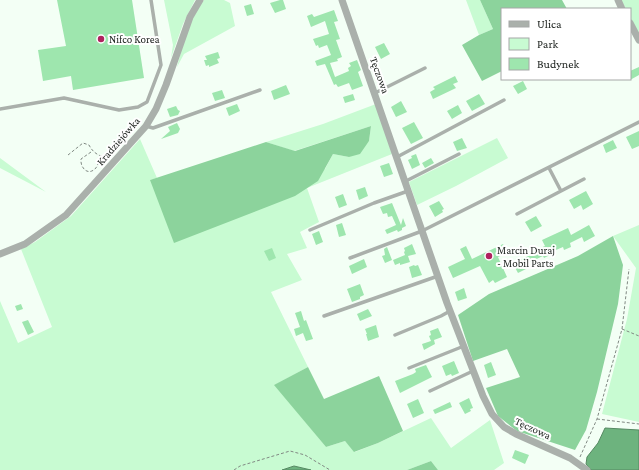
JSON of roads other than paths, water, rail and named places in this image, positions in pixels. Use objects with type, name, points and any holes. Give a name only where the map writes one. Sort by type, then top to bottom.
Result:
[{"type":"street","name":"Kradziejówka","points":[[0,254],[25,244],[66,215],[146,126],[156,109],[166,85],[190,17],[200,0]]},
{"type":"street","name":"Tęczowa","points":[[342,0],[450,311],[473,371],[492,414],[504,427],[516,434],[570,458],[587,470]]},
{"type":"street","points":[[631,25],[639,40]]},
{"type":"lane","points":[[0,109],[64,98],[119,110],[138,107],[146,102],[162,65],[151,0]]},
{"type":"lane","points":[[375,93],[425,68]]},
{"type":"lane","points":[[146,126],[153,128],[260,90]]},
{"type":"lane","points":[[397,157],[504,100]]},
{"type":"lane","points":[[350,258],[422,231],[639,122]]},
{"type":"lane","points":[[406,181],[459,154]]},
{"type":"lane","points":[[549,168],[561,191]]},
{"type":"lane","points":[[517,214],[584,179]]},
{"type":"lane","points":[[310,230],[409,190]]},
{"type":"lane","points":[[324,316],[438,276]]},
{"type":"lane","points":[[395,335],[450,311]]},
{"type":"lane","points":[[409,368],[464,346]]},
{"type":"lane","points":[[430,391],[473,371]]},
{"type":"place","name":"Nifco Korea","points":[[101,39]]},
{"type":"place","name":"Marcin Duraj - Mobil Parts","points":[[489,256]]}]
